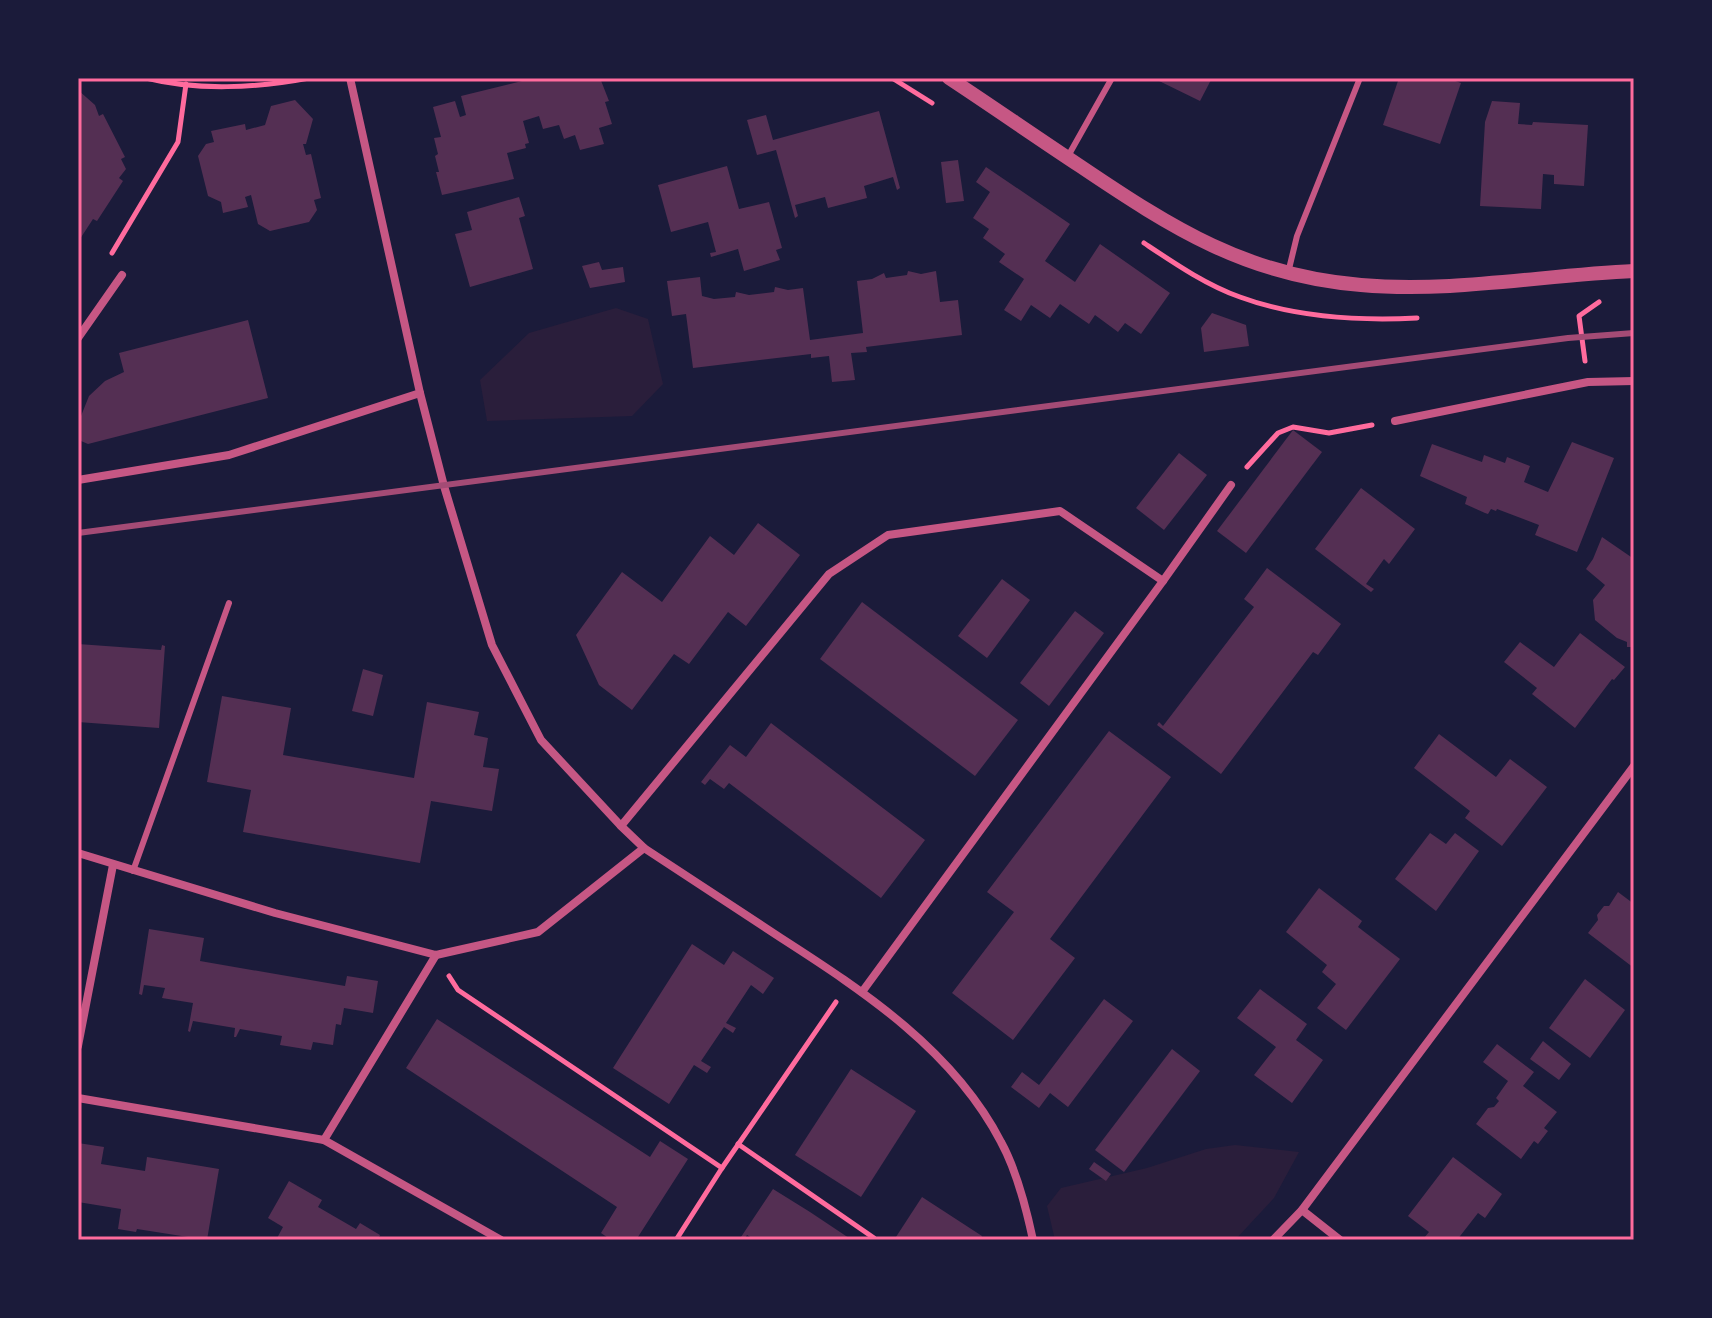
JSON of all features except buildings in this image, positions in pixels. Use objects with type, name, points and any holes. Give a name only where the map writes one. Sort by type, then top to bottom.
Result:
[{"type":"street","points":[[350,78],[420,393],[444,486],[492,645],[541,740],[644,848],[849,982],[930,1047],[968,1091],[1002,1142],[1019,1187],[1033,1240]]},
{"type":"street","points":[[949,78],[1157,219],[1200,242],[1288,273],[1363,286],[1433,286],[1634,271]]},
{"type":"street","points":[[78,338],[122,275]]},
{"type":"street","points":[[1395,421],[1588,382],[1634,381]]},
{"type":"street","points":[[78,480],[229,455],[420,393]]},
{"type":"street","points":[[862,992],[1231,485]]},
{"type":"street","points":[[621,826],[829,574],[888,535],[1060,511],[1163,581]]},
{"type":"street","points":[[1273,1240],[1302,1210],[1634,766]]},
{"type":"street","points":[[78,853],[275,913],[436,955],[538,932],[644,848]]},
{"type":"street","points":[[78,1046],[113,865]]},
{"type":"street","points":[[324,1140],[436,955]]},
{"type":"street","points":[[78,1098],[324,1140],[501,1240]]},
{"type":"street","points":[[1302,1210],[1340,1240]]},
{"type":"lane","points":[[1067,158],[1112,78]]},
{"type":"lane","points":[[1288,273],[1297,236],[1360,78]]},
{"type":"lane","points":[[133,871],[229,603]]},
{"type":"path","points":[[146,78],[186,84],[261,85],[309,78]]},
{"type":"path","points":[[122,275],[105,263],[178,142],[186,84]]},
{"type":"path","points":[[1588,382],[1579,316],[1599,302],[1597,273]]},
{"type":"path","points":[[1231,485],[1278,433],[1293,427],[1329,433],[1395,421]]},
{"type":"path","points":[[436,955],[458,990],[722,1168]]},
{"type":"path","points":[[676,1240],[849,982]]},
{"type":"path","points":[[738,1144],[874,1238]]},
{"type":"shaded area","points":[[616,308],[648,319],[663,384],[632,416],[487,421],[480,380],[529,333]]},
{"type":"shaded area","points":[[1235,1145],[1299,1152],[1274,1198],[1235,1240],[1055,1240],[1047,1206],[1061,1188],[1147,1168],[1206,1149]]},
{"type":"railway","points":[[78,533],[1568,338],[1634,333]]}]
